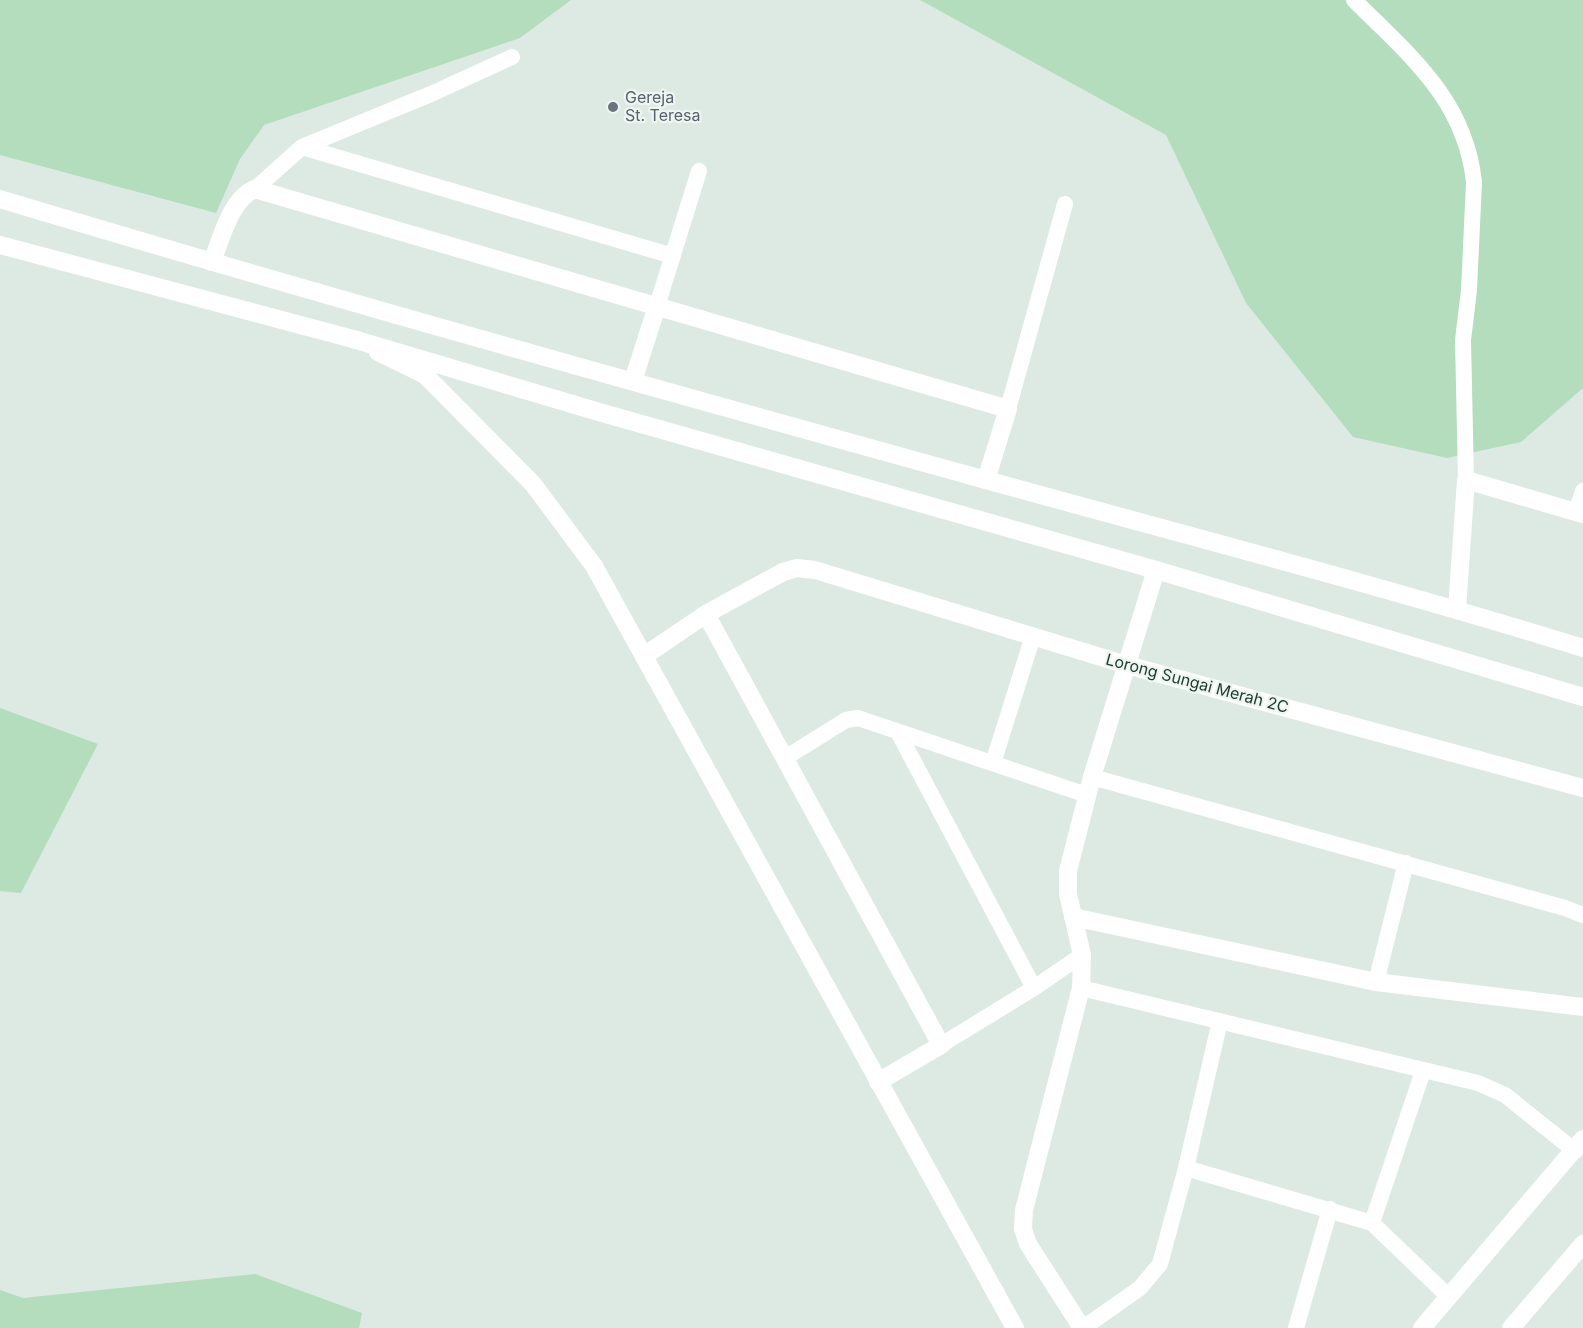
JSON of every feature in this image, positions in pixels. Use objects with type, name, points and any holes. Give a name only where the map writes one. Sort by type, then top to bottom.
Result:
[{"type":"street","points":[[212,262],[236,203],[247,192],[255,189],[1008,409],[986,480]]},
{"type":"street","points":[[0,199],[212,262],[633,381],[1457,609],[1583,648]]},
{"type":"street","points":[[0,244],[353,339],[599,412],[1156,570],[1583,697]]},
{"type":"street","points":[[633,381],[657,306]]},
{"type":"street","points":[[353,339],[425,375],[533,484],[594,566],[1015,1328]]},
{"type":"street","points":[[1457,609],[1466,480],[1579,513]]},
{"type":"street","name":"Lorong Sungai Merah 2C","points":[[706,614],[783,572],[797,568],[814,570],[1127,665],[1583,788]]},
{"type":"street","points":[[1082,1328],[1028,1244],[1023,1229],[1024,1210],[1081,988],[1082,955],[1068,894],[1068,871],[1089,786],[1156,570]]},
{"type":"street","points":[[644,656],[706,614],[941,1045],[878,1082]]},
{"type":"street","points":[[1073,917],[1376,982],[1583,1007]]},
{"type":"street","points":[[1422,1328],[1579,1145]]},
{"type":"street","points":[[1511,1328],[1583,1244]]},
{"type":"lane","points":[[1354,0],[1438,87],[1463,134],[1472,167],[1474,182],[1469,290],[1463,332],[1466,480]]},
{"type":"lane","points":[[255,189],[303,147],[512,57]]},
{"type":"lane","points":[[303,147],[673,256]]},
{"type":"lane","points":[[657,306],[699,171]]},
{"type":"lane","points":[[1008,409],[1065,204]]},
{"type":"lane","points":[[1579,513],[1583,491]]},
{"type":"lane","points":[[993,763],[1033,636]]},
{"type":"lane","points":[[785,758],[846,720],[858,718],[993,763],[1407,863],[1583,915]]},
{"type":"lane","points":[[897,732],[1034,988]]},
{"type":"lane","points":[[1376,982],[1407,863]]},
{"type":"lane","points":[[941,1045],[1034,988],[1082,955]]},
{"type":"lane","points":[[1081,988],[1478,1083],[1505,1095],[1579,1145]]},
{"type":"lane","points":[[1082,1328],[1140,1288],[1160,1264],[1186,1168],[1220,1021]]},
{"type":"lane","points":[[1372,1223],[1423,1071]]},
{"type":"lane","points":[[1186,1168],[1372,1223],[1449,1297]]},
{"type":"lane","points":[[1296,1328],[1330,1209]]},
{"type":"green space","points":[[0,0],[571,0],[520,38],[264,125],[240,159],[216,213],[0,155]]},
{"type":"green space","points":[[920,0],[1583,0],[1583,388],[1521,442],[1447,458],[1353,437],[1246,303],[1166,135]]},
{"type":"green space","points":[[0,708],[98,744],[21,893],[0,891]]},
{"type":"green space","points":[[255,1274],[362,1313],[359,1328],[0,1328],[0,1290],[23,1298]]},
{"type":"place","name":"Gereja St. Teresa","points":[[613,107]]}]
